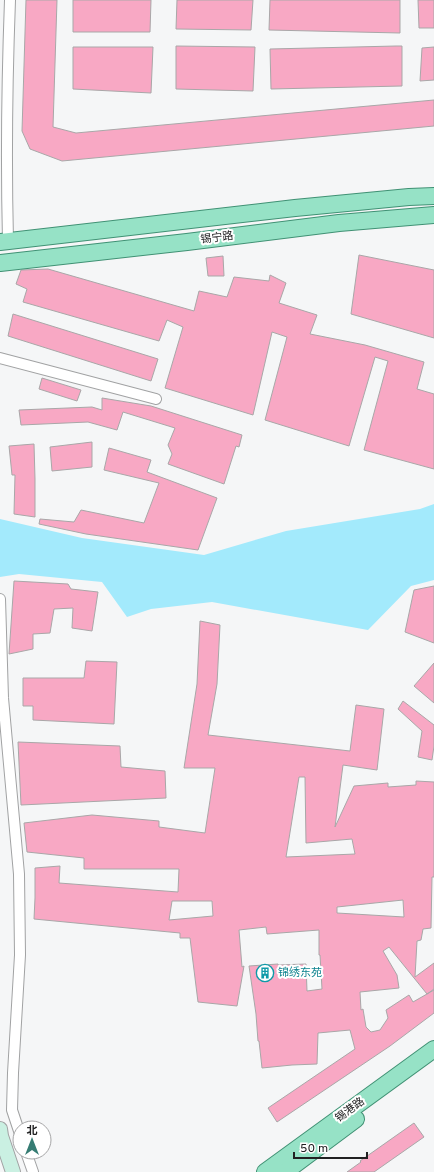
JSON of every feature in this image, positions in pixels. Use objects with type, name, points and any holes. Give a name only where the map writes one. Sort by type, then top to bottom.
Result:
[{"type":"main road","name":"锡宁路","points":[[4,241],[295,208],[434,196]]},
{"type":"main road","name":"锡宁路","points":[[0,263],[339,223],[434,215]]},
{"type":"main road","name":"锡港路","points":[[266,1172],[434,1049]]},
{"type":"main road","name":"锡港路","points":[[285,1172],[434,1062]]},
{"type":"street","points":[[4,241],[10,0]]},
{"type":"street","points":[[0,358],[156,399]]},
{"type":"street","points":[[0,599],[3,698],[19,874],[20,955],[12,1073],[12,1110],[15,1120]]},
{"type":"street","points":[[0,1130],[13,1172]]},
{"type":"street","points":[[29,1160],[33,1172]]},
{"type":"water","points":[[434,504],[434,580],[411,586],[368,630],[212,602],[151,609],[127,617],[102,582],[19,574],[0,577],[0,519],[82,538],[204,555],[286,531],[420,509]]},
{"type":"building","points":[[26,0],[57,0],[53,127],[76,133],[434,100],[434,126],[62,161],[30,149],[22,131]]},
{"type":"building","points":[[73,0],[151,0],[150,32],[73,32]]},
{"type":"building","points":[[177,0],[253,0],[251,30],[176,29]]},
{"type":"building","points":[[270,0],[400,0],[400,33],[269,30]]},
{"type":"building","points":[[418,0],[434,0],[434,28],[419,28]]},
{"type":"building","points":[[176,46],[255,47],[253,91],[176,89]]},
{"type":"building","points":[[402,46],[402,86],[271,89],[270,49]]},
{"type":"building","points":[[73,47],[153,47],[151,93],[73,89]]},
{"type":"building","points":[[434,47],[434,80],[420,81],[422,48]]},
{"type":"building","points":[[359,255],[434,270],[434,338],[351,314]]},
{"type":"building","points":[[223,256],[224,276],[208,276],[206,258]]},
{"type":"building","points":[[48,269],[194,311],[199,291],[227,297],[234,277],[269,281],[270,275],[286,283],[279,303],[317,315],[310,334],[365,345],[424,362],[417,389],[434,394],[434,469],[364,450],[388,361],[375,357],[349,446],[265,420],[287,337],[272,332],[253,415],[165,388],[183,327],[167,320],[159,341],[23,302],[27,289],[16,284],[21,270]]},
{"type":"building","points":[[13,314],[158,359],[151,381],[8,336]]},
{"type":"building","points":[[42,378],[81,390],[77,401],[39,389]]},
{"type":"building","points":[[102,398],[151,406],[242,435],[239,447],[236,446],[224,484],[168,464],[172,454],[168,445],[175,428],[123,412],[117,430],[88,422],[21,425],[19,410],[92,407],[102,410]]},
{"type":"building","points":[[92,442],[92,467],[52,471],[50,447]]},
{"type":"building","points":[[34,444],[35,517],[14,514],[15,475],[12,475],[9,446]]},
{"type":"building","points":[[109,448],[151,460],[147,472],[217,498],[198,550],[86,534],[39,524],[40,519],[74,522],[81,510],[144,523],[159,483],[104,470]]},
{"type":"building","points":[[14,581],[68,584],[71,589],[98,592],[92,631],[72,628],[73,608],[54,609],[50,633],[33,634],[33,649],[9,654]]},
{"type":"building","points":[[434,586],[434,643],[405,632],[414,590]]},
{"type":"building","points":[[200,621],[220,625],[217,684],[208,735],[350,751],[356,705],[384,709],[377,770],[343,765],[335,827],[354,786],[388,783],[388,787],[416,785],[416,781],[434,782],[434,877],[432,877],[431,928],[423,929],[421,940],[417,941],[415,977],[434,963],[434,989],[427,994],[434,990],[434,1013],[390,1046],[277,1122],[268,1108],[355,1049],[350,1030],[318,1033],[317,1064],[262,1068],[249,966],[306,964],[307,991],[322,989],[319,955],[319,930],[267,934],[266,927],[239,930],[242,967],[244,966],[237,1006],[198,1002],[190,938],[180,938],[180,933],[34,919],[35,868],[60,866],[59,883],[178,892],[179,869],[84,869],[84,858],[27,852],[24,823],[92,815],[159,821],[159,827],[205,833],[215,768],[184,768],[197,684]],"holes":[[[299,777],[305,777],[306,843],[352,839],[355,854],[286,857]],[[403,900],[404,917],[337,913],[337,907]],[[172,901],[212,901],[213,916],[169,920]],[[389,947],[427,994],[413,1002],[409,995],[386,1010],[388,1018],[380,1030],[371,1032],[366,1027],[363,1009],[361,1010],[360,992],[399,988],[397,975],[383,951]]]},
{"type":"building","points":[[86,661],[117,662],[114,724],[33,720],[33,706],[23,706],[23,678],[84,678]]},
{"type":"building","points":[[434,663],[434,703],[414,686]]},
{"type":"building","points":[[403,701],[434,725],[432,760],[418,757],[422,731],[398,709]]},
{"type":"building","points":[[18,742],[120,746],[121,767],[165,771],[166,798],[21,805]]},
{"type":"building","points":[[414,1123],[424,1137],[374,1172],[347,1172],[361,1162],[360,1161]]},
{"type":"place","name":"锦绣东苑","points":[[265,973]]}]
